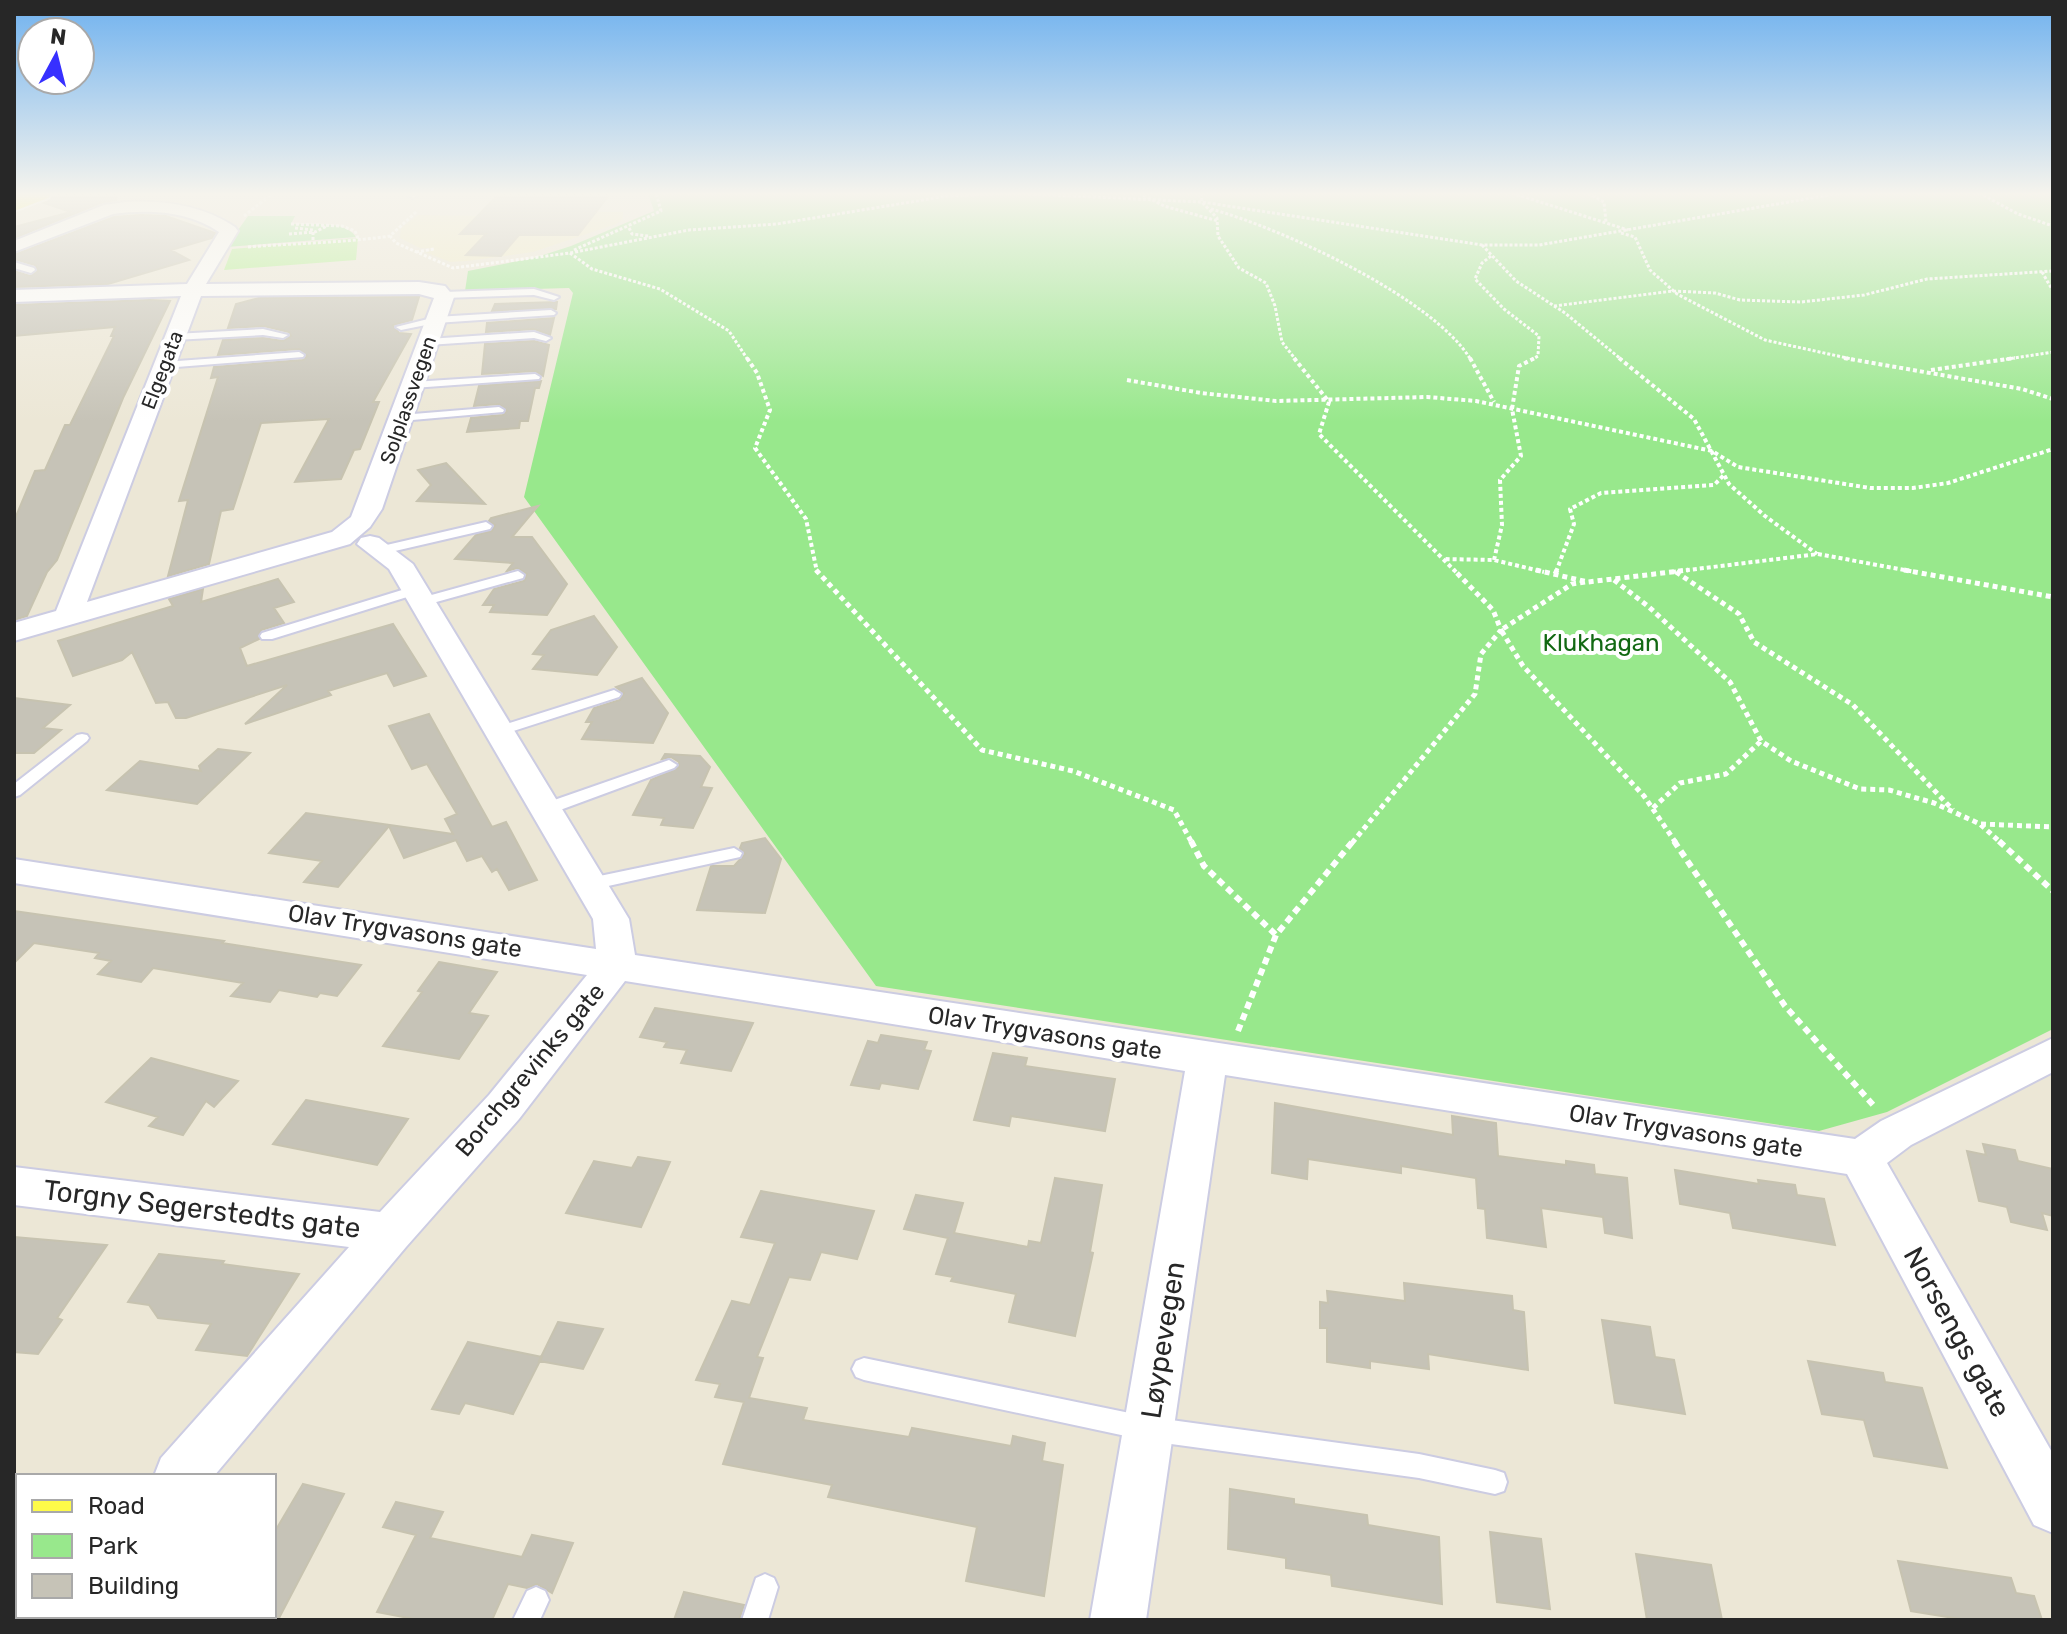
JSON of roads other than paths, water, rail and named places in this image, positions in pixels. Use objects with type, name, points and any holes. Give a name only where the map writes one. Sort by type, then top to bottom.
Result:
[{"type":"street","name":"Elgegata","points":[[68,616],[193,290],[205,269]]},
{"type":"street","points":[[14,296],[395,285],[432,288],[444,295]]},
{"type":"street","name":"Solplassvegen","points":[[14,632],[341,538],[361,522],[369,509],[444,295]]},
{"type":"street","name":"Borchgrevinks gate","points":[[182,1474],[390,1233],[504,1107],[617,965],[611,919],[400,564],[376,547]]},
{"type":"street","name":"Olav Trygvasons gate","points":[[14,871],[1216,1059],[1878,1145]]},
{"type":"street","points":[[1878,1145],[2053,1054]]},
{"type":"street","name":"Løypevegen","points":[[1118,1620],[1216,1059]]},
{"type":"street","name":"Norsengs gate","points":[[1878,1145],[2053,1506]]},
{"type":"street","name":"Torgny Segerstedts gate","points":[[14,1186],[390,1233]]},
{"type":"lane","points":[[444,295],[534,292],[554,297]]},
{"type":"lane","points":[[432,331],[551,313]]},
{"type":"lane","points":[[401,327],[546,338]]},
{"type":"lane","points":[[175,337],[263,332],[283,335]]},
{"type":"lane","points":[[164,365],[299,355]]},
{"type":"lane","points":[[413,385],[535,377]]},
{"type":"lane","points":[[401,418],[499,410]]},
{"type":"lane","points":[[376,547],[486,526]]},
{"type":"lane","points":[[267,636],[419,596],[518,575]]},
{"type":"lane","points":[[499,731],[614,694]]},
{"type":"lane","points":[[14,792],[82,738]]},
{"type":"lane","points":[[546,809],[669,765]]},
{"type":"lane","points":[[590,884],[734,853]]},
{"type":"lane","points":[[864,1369],[1149,1429],[1419,1466],[1495,1482]]},
{"type":"lane","points":[[755,1620],[765,1587]]},
{"type":"park label","name":"Klukhagan","points":[[1601,643]]}]
